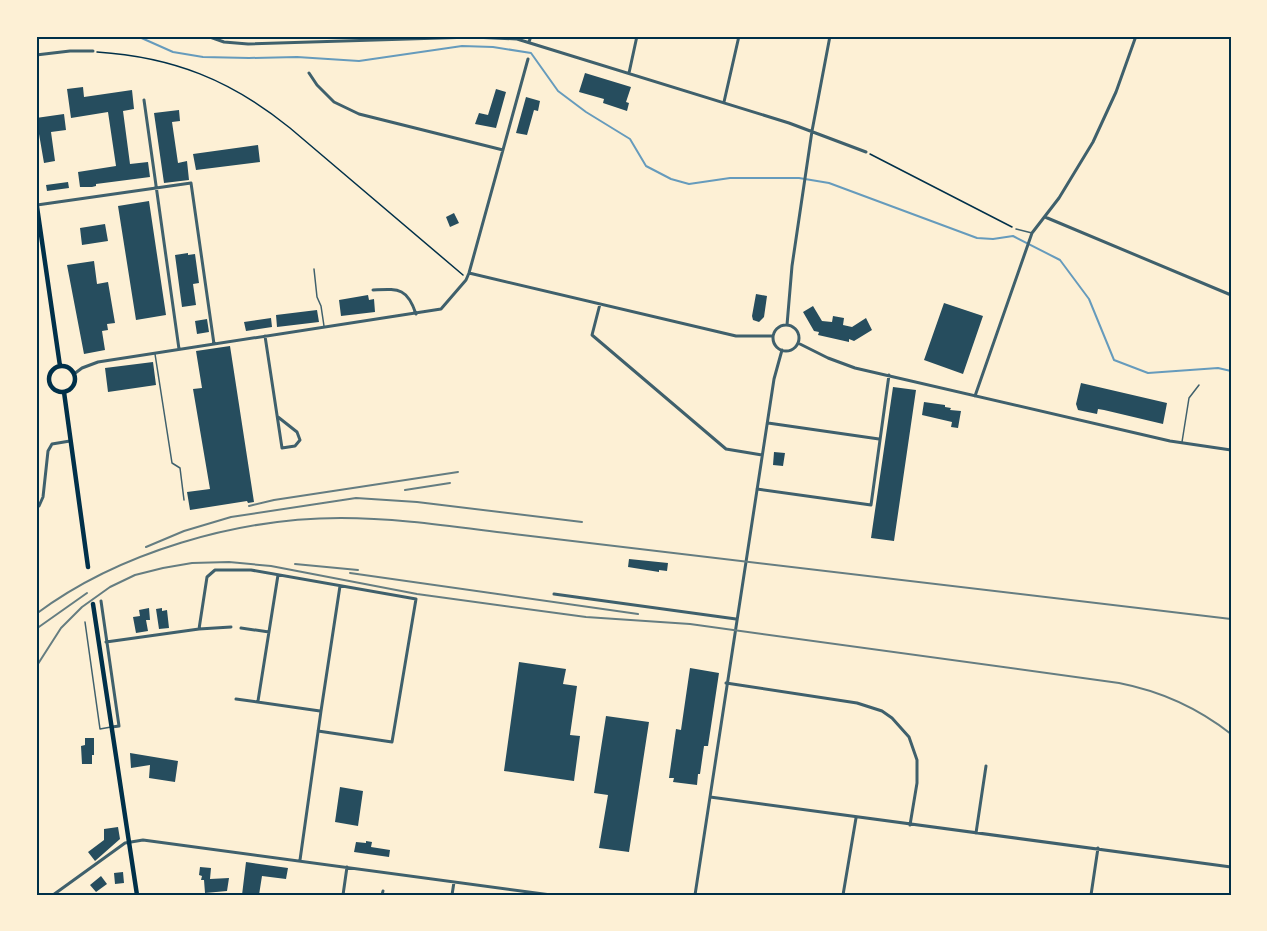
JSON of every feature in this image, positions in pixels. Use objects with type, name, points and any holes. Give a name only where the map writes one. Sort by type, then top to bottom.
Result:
[{"type":"main road","points":[[36,200],[60,366]]},
{"type":"main road","points":[[60,366],[69,368],[74,374],[73,386],[64,392],[55,390],[50,383],[50,374],[60,366]]},
{"type":"main road","points":[[64,392],[88,567]]},
{"type":"main road","points":[[93,604],[130,842],[136,895]]},
{"type":"street","points":[[207,36],[235,44],[498,37],[529,42],[812,131],[866,152]]},
{"type":"street","points":[[327,42],[329,36]]},
{"type":"street","points":[[529,42],[531,36]]},
{"type":"street","points":[[628,73],[638,36]]},
{"type":"street","points":[[723,102],[739,36]]},
{"type":"street","points":[[787,325],[792,266],[812,131],[830,36]]},
{"type":"street","points":[[975,396],[1032,233],[1059,198],[1093,142],[1116,92],[1136,36]]},
{"type":"street","points":[[36,55],[93,51]]},
{"type":"street","points":[[74,374],[98,362],[441,309],[469,273],[528,59]]},
{"type":"street","points":[[309,73],[316,85],[334,102],[359,114],[503,150]]},
{"type":"street","points":[[144,100],[179,349]]},
{"type":"street","points":[[37,205],[191,183],[214,344]]},
{"type":"street","points":[[1045,217],[1231,295]]},
{"type":"street","points":[[469,273],[736,336],[773,336]]},
{"type":"street","points":[[373,290],[391,289],[404,292],[411,300],[416,314]]},
{"type":"street","points":[[600,304],[592,335],[726,449],[763,455]]},
{"type":"street","points":[[787,325],[798,332],[798,343],[792,350],[782,350],[774,343],[773,336],[778,327],[787,325]]},
{"type":"street","points":[[265,336],[282,448],[295,446],[300,440],[297,432],[278,417]]},
{"type":"street","points":[[798,343],[855,368],[1182,443],[1231,450]]},
{"type":"street","points":[[695,895],[774,379],[782,350]]},
{"type":"street","points":[[757,489],[871,506],[888,375]]},
{"type":"street","points":[[768,423],[879,439]]},
{"type":"street","points":[[36,505],[39,506],[44,497],[48,451],[52,444],[70,441]]},
{"type":"street","points":[[199,629],[207,576],[215,570],[251,570],[416,600],[392,742],[318,731]]},
{"type":"street","points":[[258,701],[278,575]]},
{"type":"street","points":[[300,860],[340,586]]},
{"type":"street","points":[[554,594],[736,619]]},
{"type":"street","points":[[101,601],[119,726],[112,727]]},
{"type":"street","points":[[106,642],[199,629],[231,627]]},
{"type":"street","points":[[241,627],[269,632]]},
{"type":"street","points":[[726,683],[858,703],[876,708],[892,718],[909,737],[917,760],[917,783],[910,825]]},
{"type":"street","points":[[236,699],[321,711]]},
{"type":"street","points":[[976,833],[986,766]]},
{"type":"street","points":[[710,797],[1231,867]]},
{"type":"street","points":[[843,895],[856,818]]},
{"type":"street","points":[[53,895],[125,843],[142,840],[551,895]]},
{"type":"street","points":[[1091,895],[1098,848]]},
{"type":"street","points":[[343,895],[347,867]]},
{"type":"street","points":[[452,895],[454,881]]},
{"type":"lane","points":[[1016,229],[1032,233]]},
{"type":"lane","points":[[314,268],[317,297],[321,306],[324,328]]},
{"type":"lane","points":[[155,353],[172,463],[180,468],[184,500]]},
{"type":"lane","points":[[1182,443],[1189,398],[1199,385]]},
{"type":"lane","points":[[85,622],[100,729],[112,727]]},
{"type":"path","points":[[93,51],[128,54],[170,63],[203,74],[244,94],[290,128],[467,278]]},
{"type":"path","points":[[866,152],[1016,229]]},
{"type":"building","points":[[585,73],[631,87],[626,102],[629,103],[627,111],[603,103],[604,99],[579,92]]},
{"type":"building","points":[[83,87],[84,97],[132,90],[134,109],[123,111],[130,164],[148,162],[150,177],[80,187],[78,172],[116,166],[108,112],[71,118],[67,89]]},
{"type":"building","points":[[496,89],[506,92],[496,128],[475,124],[479,113],[488,115]]},
{"type":"building","points":[[526,97],[540,101],[538,111],[534,110],[527,135],[516,133]]},
{"type":"building","points":[[179,110],[180,121],[172,122],[178,163],[187,161],[189,180],[164,183],[154,113]]},
{"type":"building","points":[[64,114],[66,130],[51,132],[55,161],[44,163],[39,134],[37,135],[36,118]]},
{"type":"building","points":[[258,145],[260,162],[196,170],[193,154]]},
{"type":"building","points":[[68,182],[69,188],[47,191],[46,185]]},
{"type":"building","points":[[149,201],[166,315],[136,320],[118,206]]},
{"type":"building","points":[[454,213],[459,223],[450,227],[446,217]]},
{"type":"building","points":[[105,224],[108,241],[82,245],[80,228]]},
{"type":"building","points":[[188,253],[188,255],[195,254],[199,283],[193,284],[196,305],[182,307],[175,255]]},
{"type":"building","points":[[94,261],[97,284],[108,282],[115,323],[107,324],[108,330],[102,331],[105,350],[84,354],[67,265]]},
{"type":"building","points":[[756,294],[767,296],[764,317],[759,322],[753,320],[752,316]]},
{"type":"building","points":[[368,295],[369,300],[374,299],[375,312],[341,316],[339,300]]},
{"type":"building","points":[[944,303],[983,316],[963,374],[924,360]]},
{"type":"building","points":[[813,306],[822,321],[832,322],[833,316],[844,318],[843,325],[852,327],[866,318],[872,330],[854,341],[849,339],[849,342],[818,335],[819,332],[814,331],[803,312]]},
{"type":"building","points":[[317,310],[319,322],[277,327],[276,315]]},
{"type":"building","points":[[271,318],[272,327],[246,331],[244,322]]},
{"type":"building","points":[[207,319],[209,332],[197,334],[195,321]]},
{"type":"building","points":[[230,346],[254,502],[248,503],[247,501],[190,510],[187,492],[210,489],[193,389],[202,388],[196,351]]},
{"type":"building","points":[[153,362],[156,385],[108,392],[105,368]]},
{"type":"building","points":[[1081,383],[1167,403],[1163,424],[1098,409],[1097,414],[1078,410],[1076,404]]},
{"type":"building","points":[[893,387],[916,390],[894,541],[871,538]]},
{"type":"building","points":[[924,402],[945,405],[951,408],[950,410],[961,411],[958,428],[951,427],[952,422],[922,415]]},
{"type":"building","points":[[774,452],[785,453],[783,466],[773,465]]},
{"type":"building","points":[[629,559],[668,563],[667,571],[659,570],[659,572],[628,567]]},
{"type":"building","points":[[149,608],[150,620],[146,620],[148,631],[136,633],[133,617],[140,616],[139,610]]},
{"type":"building","points":[[162,608],[162,611],[167,610],[169,628],[159,629],[156,609]]},
{"type":"building","points":[[519,662],[566,669],[563,684],[577,686],[570,735],[580,736],[574,781],[504,771]]},
{"type":"building","points":[[690,668],[719,673],[708,746],[704,746],[697,785],[673,782],[674,778],[669,778],[676,729],[681,730]]},
{"type":"building","points":[[606,716],[649,722],[629,852],[599,848],[608,795],[594,793]]},
{"type":"building","points":[[85,738],[94,738],[92,764],[82,764],[81,746],[85,745]]},
{"type":"building","points":[[130,753],[178,761],[175,782],[149,778],[150,765],[131,768]]},
{"type":"building","points":[[340,787],[363,791],[358,826],[335,822]]},
{"type":"building","points":[[118,827],[120,839],[95,861],[88,852],[104,840],[104,829]]},
{"type":"building","points":[[366,841],[372,842],[371,847],[390,850],[389,857],[354,852],[356,842],[366,843]]},
{"type":"building","points":[[246,862],[288,868],[286,879],[262,876],[259,895],[242,895]]},
{"type":"building","points":[[200,867],[211,868],[210,879],[229,878],[227,891],[205,893],[204,880],[201,880],[202,876],[199,875]]},
{"type":"building","points":[[123,872],[124,883],[115,884],[114,873]]},
{"type":"building","points":[[101,876],[107,884],[96,892],[90,885]]},
{"type":"waterway","points":[[137,36],[173,52],[203,57],[297,57],[359,61],[462,46],[493,47],[531,53],[558,91],[586,112],[630,139],[646,166],[671,179],[689,184],[730,178],[799,178],[829,183],[977,238],[993,239],[1013,236],[1060,260],[1089,299],[1114,360],[1148,373],[1218,368],[1231,371]]},
{"type":"railway","points":[[249,506],[274,500],[458,472]]},
{"type":"railway","points":[[405,490],[450,483]]},
{"type":"railway","points":[[146,547],[184,531],[231,517],[356,498],[417,502],[582,522]]},
{"type":"railway","points":[[36,614],[69,592],[104,573],[142,556],[181,543],[262,524],[341,518],[431,524],[1231,619]]},
{"type":"railway","points":[[36,667],[61,628],[82,607],[110,587],[135,575],[163,568],[192,563],[229,562],[271,566],[417,594],[586,617],[690,624],[1119,683],[1178,702],[1205,716],[1231,734]]},
{"type":"railway","points":[[295,564],[358,570]]},
{"type":"railway","points":[[350,573],[638,614]]},
{"type":"railway","points":[[36,629],[87,593]]}]
